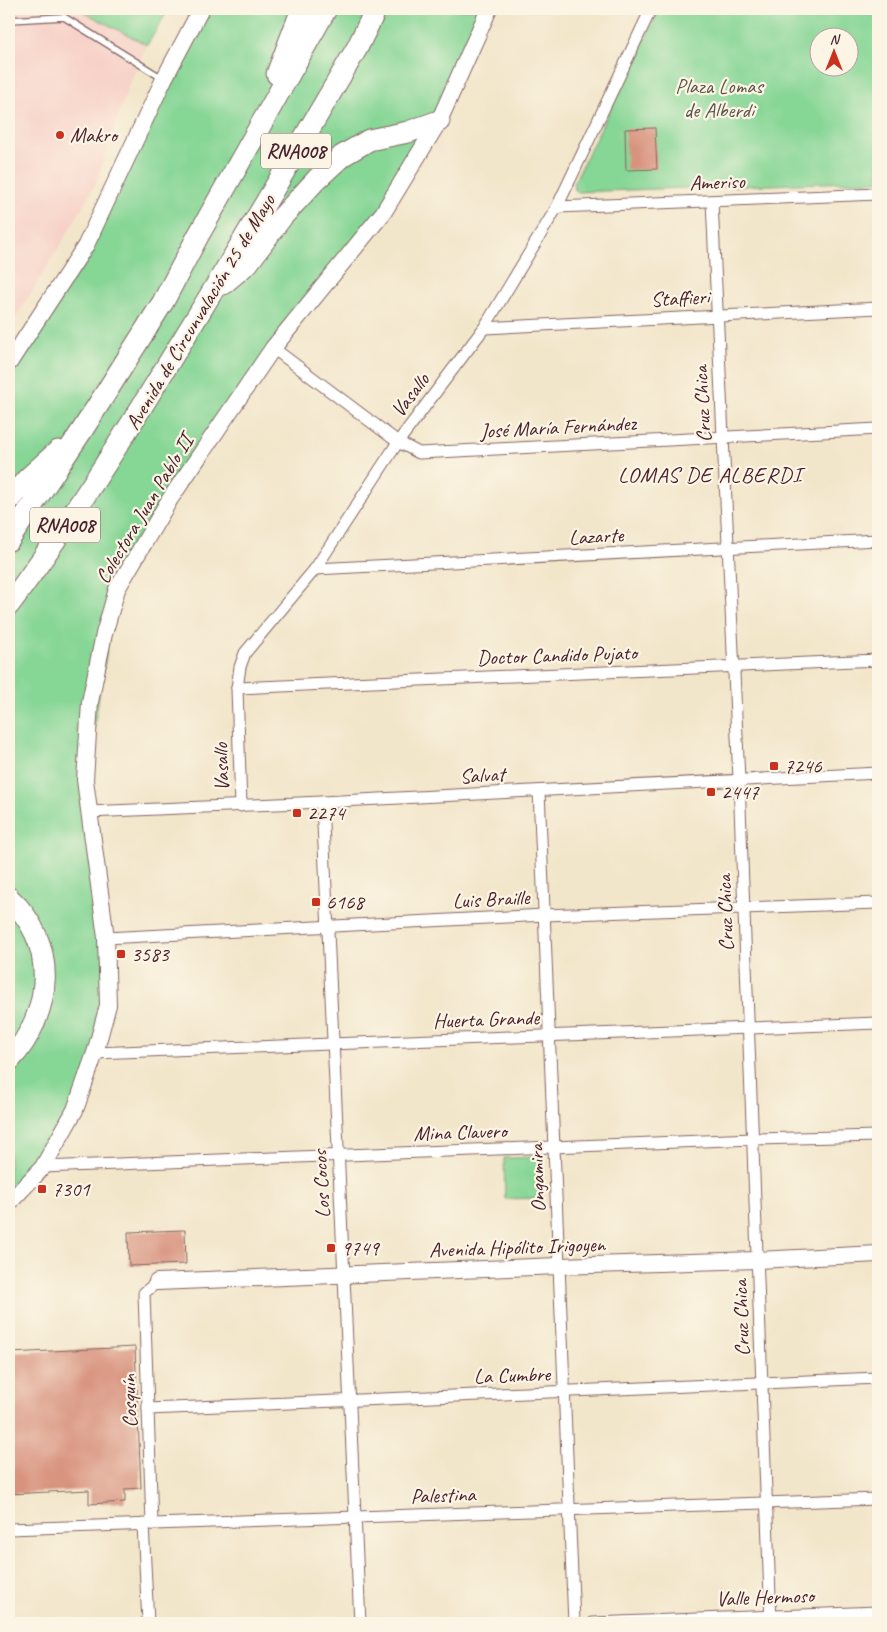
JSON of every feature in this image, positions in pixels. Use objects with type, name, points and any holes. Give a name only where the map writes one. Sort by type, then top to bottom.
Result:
[{"type":"highway","points":[[253,137],[302,9]]},
{"type":"highway","name":"Avenida de Circunvalación 25 de Mayo","points":[[9,540],[83,429],[163,302],[253,137],[326,9]]},
{"type":"highway","name":"Avenida de Circunvalación 25 de Mayo","points":[[9,606],[120,443],[213,292],[357,48],[376,9]]},
{"type":"highway","points":[[213,292],[248,263],[282,217],[317,179],[342,156],[369,140],[408,132],[438,121]]},
{"type":"highway","points":[[9,500],[27,480],[83,429]]},
{"type":"highway","points":[[9,898],[29,920],[41,947],[44,977],[42,1001],[34,1024],[22,1046],[9,1061]]},
{"type":"main road","points":[[9,363],[86,244],[164,79],[201,9]]},
{"type":"main road","name":"Colectora Juan Pablo II","points":[[9,1203],[43,1167],[75,1110],[95,1053],[108,1005],[106,938],[85,780],[90,702],[104,634],[117,588],[170,499],[273,348],[383,213],[438,121],[489,9]]},
{"type":"main road","name":"Avenida Hipólito Irigoyen","points":[[157,1282],[878,1254]]},
{"type":"street","name":"Vasallo","points":[[241,806],[237,688],[240,667],[245,653],[315,569],[398,442],[484,328],[557,207],[651,9]]},
{"type":"street","name":"Ameriso","points":[[557,207],[878,194]]},
{"type":"street","name":"Cruz Chica","points":[[712,201],[739,780],[771,1620]]},
{"type":"street","name":"Staffieri","points":[[484,328],[878,308]]},
{"type":"street","name":"José María Fernández","points":[[273,348],[398,442],[419,453],[878,429]]},
{"type":"street","name":"Lazarte","points":[[315,569],[878,540]]},
{"type":"street","name":"Doctor Candido Pujato","points":[[237,688],[878,660]]},
{"type":"street","name":"Salvat","points":[[88,812],[241,806],[878,773]]},
{"type":"street","name":"Ongamira","points":[[539,791],[574,1623]]},
{"type":"street","name":"Los Cocos","points":[[322,802],[360,1623]]},
{"type":"street","name":"Luis Braille","points":[[106,938],[544,915],[878,903]]},
{"type":"street","name":"Huerta Grande","points":[[95,1053],[878,1023]]},
{"type":"street","name":"Mina Clavero","points":[[43,1167],[753,1139],[878,1136]]},
{"type":"street","name":"Cosquín","points":[[148,1623],[148,1409],[144,1293],[157,1282]]},
{"type":"street","name":"La Cumbre","points":[[148,1409],[878,1378]]},
{"type":"street","name":"Palestina","points":[[9,1529],[878,1499]]},
{"type":"street","name":"Valle Hermoso","points":[[593,1623],[771,1620],[878,1612]]},
{"type":"lane","points":[[9,20],[64,17],[164,79]]},
{"type":"shaded area","name":"Makro","points":[[78,9],[147,45],[128,87],[96,183],[60,246],[18,314],[9,325],[9,11]]},
{"type":"green space","points":[[78,9],[169,9],[147,45]]},
{"type":"green space","points":[[201,9],[489,9],[383,213],[273,348],[117,589],[85,780],[108,1005],[75,1110],[9,1203],[9,363],[86,244]]},
{"type":"green space","name":"Plaza Lomas de Alberdi","points":[[660,9],[878,9],[878,181],[576,192],[573,184]]},
{"type":"green space","points":[[541,1157],[542,1198],[505,1199],[504,1158]]},
{"type":"building","points":[[655,128],[657,169],[626,170],[625,129]]},
{"type":"building","points":[[185,1230],[186,1264],[129,1266],[128,1232]]},
{"type":"building","points":[[135,1347],[141,1488],[125,1489],[125,1502],[89,1504],[89,1490],[9,1494],[9,1353]]},
{"type":"place","name":"Makro","points":[[60,135]]},
{"type":"place","name":"7246","points":[[774,766]]},
{"type":"place","name":"2447","points":[[711,792]]},
{"type":"place","name":"2274","points":[[297,813]]},
{"type":"place","name":"6168","points":[[316,902]]},
{"type":"place","name":"3583","points":[[121,954]]},
{"type":"place","name":"7301","points":[[42,1189]]},
{"type":"place","name":"9749","points":[[331,1248]]},
{"type":"district","name":"LOMAS DE ALBERDI","points":[[710,475]]}]
